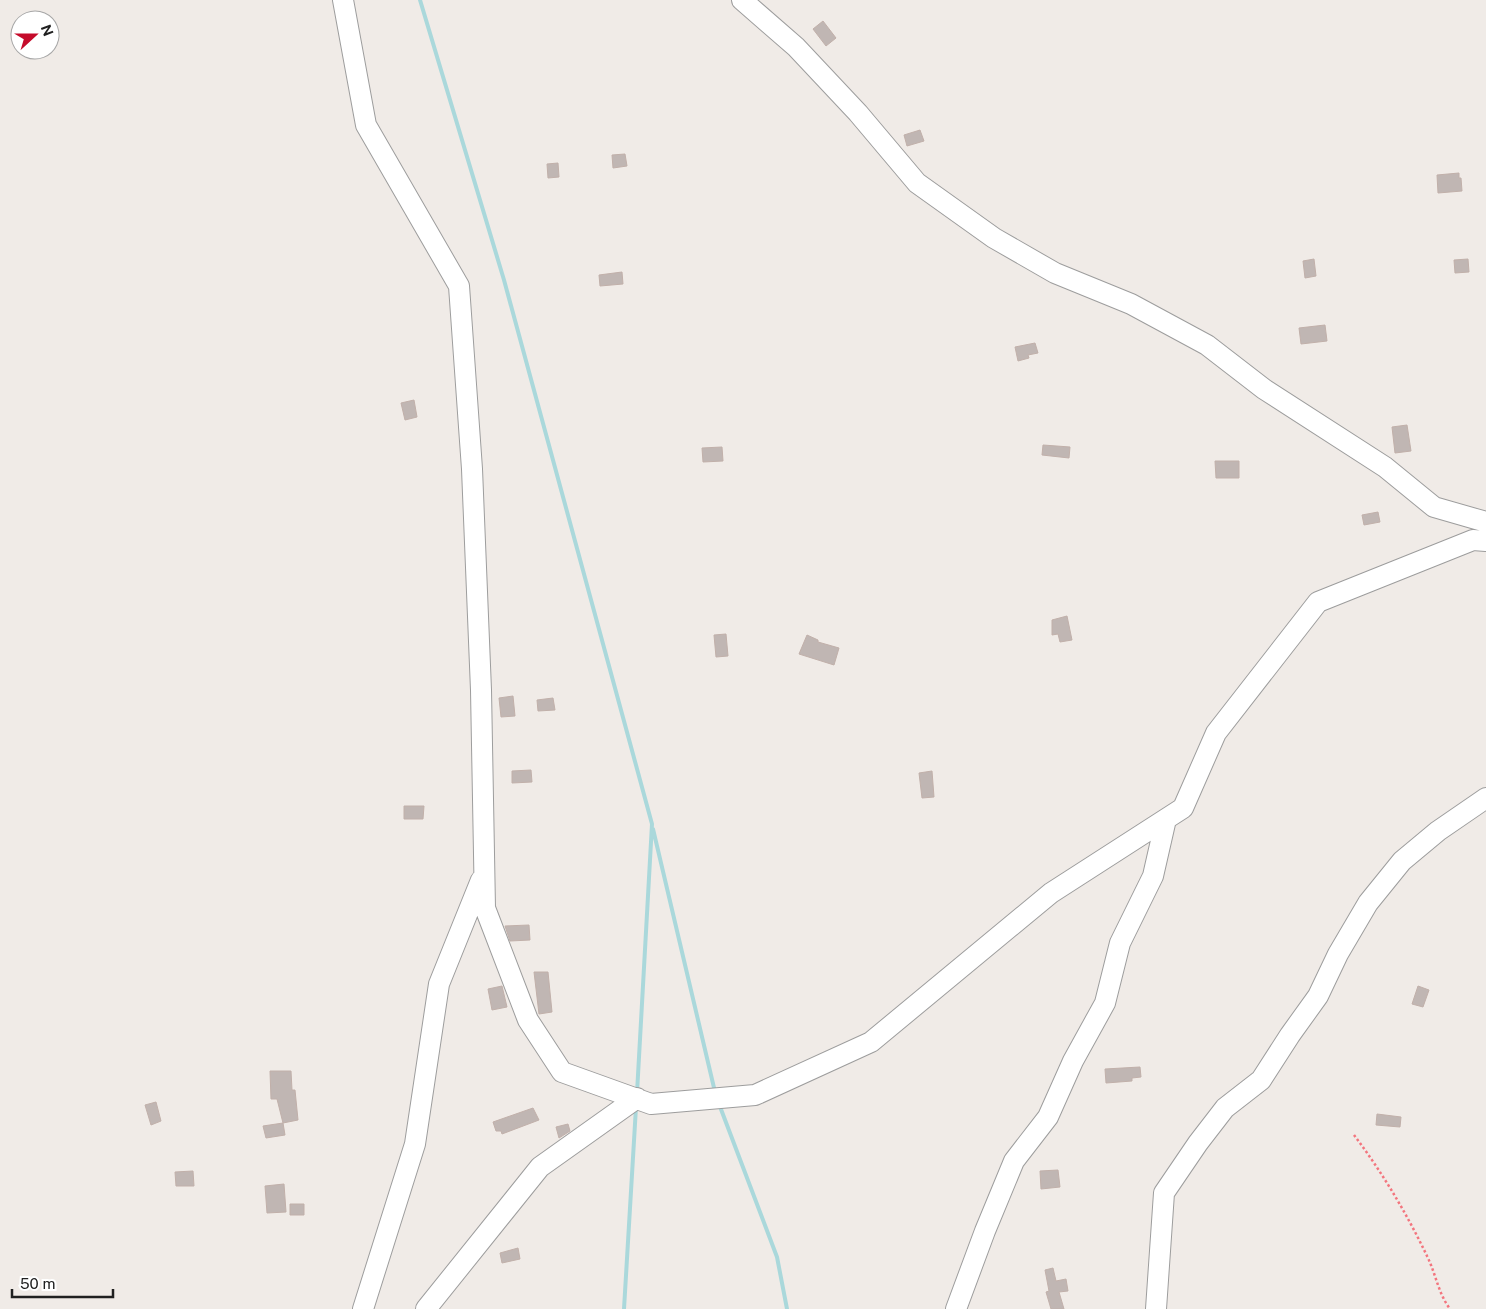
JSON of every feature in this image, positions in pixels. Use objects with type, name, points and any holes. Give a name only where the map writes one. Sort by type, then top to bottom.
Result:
[{"type":"street","points":[[343,0],[366,125],[459,286],[472,469],[481,690],[485,908],[528,1020],[562,1072],[651,1104],[755,1095],[871,1042],[1051,893],[1183,808],[1216,733],[1318,602],[1482,538]]},
{"type":"street","points":[[742,0],[796,47],[858,113],[917,183],[994,238],[1054,273],[1130,304],[1208,345],[1264,389],[1385,467],[1434,507],[1486,522]]},
{"type":"street","points":[[1156,1309],[1164,1193],[1198,1143],[1225,1108],[1261,1080],[1318,996],[1338,954],[1368,903],[1402,861],[1438,831],[1486,798]]},
{"type":"street","points":[[956,1309],[1014,1161],[1048,1117],[1073,1061],[1105,1003],[1120,943],[1153,876],[1166,819]]},
{"type":"street","points":[[363,1309],[415,1144],[439,984],[485,872]]},
{"type":"street","points":[[426,1309],[540,1167],[637,1098]]},
{"type":"path","points":[[1354,1135],[1370,1156],[1406,1218],[1428,1258],[1442,1298],[1450,1309]]},
{"type":"building","points":[[823,21],[836,38],[826,46],[813,29]]},
{"type":"building","points":[[920,130],[924,141],[907,146],[904,135]]},
{"type":"building","points":[[625,154],[627,166],[613,168],[612,155]]},
{"type":"building","points":[[558,163],[559,177],[548,178],[547,164]]},
{"type":"building","points":[[1459,173],[1462,191],[1438,193],[1437,175]]},
{"type":"building","points":[[1314,259],[1316,276],[1305,278],[1303,261]]},
{"type":"building","points":[[1468,259],[1469,272],[1455,273],[1454,260]]},
{"type":"building","points":[[622,272],[623,284],[600,286],[599,275]]},
{"type":"building","points":[[1325,325],[1327,341],[1301,344],[1299,328]]},
{"type":"building","points":[[1035,343],[1038,353],[1028,355],[1029,358],[1018,361],[1015,347]]},
{"type":"building","points":[[414,400],[417,417],[405,420],[401,403]]},
{"type":"building","points":[[1407,425],[1411,451],[1395,453],[1392,427]]},
{"type":"building","points":[[1043,445],[1070,447],[1069,458],[1042,455]]},
{"type":"building","points":[[722,447],[723,461],[703,462],[702,448]]},
{"type":"building","points":[[1215,461],[1239,461],[1239,478],[1216,478]]},
{"type":"building","points":[[1378,512],[1380,522],[1364,525],[1362,515]]},
{"type":"building","points":[[1067,616],[1072,640],[1060,642],[1058,634],[1052,635],[1052,620]]},
{"type":"building","points":[[726,634],[728,656],[716,657],[714,635]]},
{"type":"building","points":[[807,635],[818,640],[818,642],[839,648],[834,665],[799,654]]},
{"type":"building","points":[[513,696],[515,716],[501,717],[499,698]]},
{"type":"building","points":[[553,698],[555,710],[538,711],[537,700]]},
{"type":"building","points":[[531,770],[532,782],[512,783],[512,771]]},
{"type":"building","points":[[932,771],[934,797],[922,798],[919,773]]},
{"type":"building","points":[[404,806],[424,806],[423,819],[404,819]]},
{"type":"building","points":[[529,925],[530,940],[510,941],[505,926]]},
{"type":"building","points":[[534,972],[548,972],[552,1012],[539,1014]]},
{"type":"building","points":[[502,986],[507,1007],[492,1010],[488,989]]},
{"type":"building","points":[[1418,986],[1429,990],[1423,1007],[1412,1004]]},
{"type":"building","points":[[1140,1067],[1141,1077],[1132,1078],[1132,1081],[1106,1083],[1105,1069]]},
{"type":"building","points":[[270,1071],[291,1071],[292,1090],[295,1090],[298,1120],[283,1123],[277,1099],[271,1099]]},
{"type":"building","points":[[156,1102],[161,1121],[151,1125],[145,1105]]},
{"type":"building","points":[[533,1108],[539,1120],[502,1134],[501,1131],[496,1131],[493,1122]]},
{"type":"building","points":[[1377,1114],[1401,1117],[1400,1127],[1376,1125]]},
{"type":"building","points":[[283,1123],[285,1135],[266,1138],[263,1126]]},
{"type":"building","points":[[568,1124],[570,1131],[559,1138],[556,1127]]},
{"type":"building","points":[[1058,1170],[1060,1187],[1041,1189],[1040,1171]]},
{"type":"building","points":[[193,1171],[194,1186],[176,1186],[175,1172]]},
{"type":"building","points":[[284,1184],[286,1212],[267,1213],[265,1186]]},
{"type":"building","points":[[290,1204],[304,1204],[304,1215],[290,1215]]},
{"type":"building","points":[[518,1248],[520,1259],[502,1263],[500,1253]]},
{"type":"building","points":[[1053,1268],[1056,1281],[1066,1279],[1068,1291],[1059,1292],[1064,1309],[1051,1309],[1046,1292],[1049,1291],[1045,1270]]},
{"type":"waterway","points":[[420,0],[504,280],[652,824],[637,1093]]},
{"type":"waterway","points":[[653,829],[715,1092]]},
{"type":"waterway","points":[[719,1104],[777,1257],[787,1309]]},
{"type":"waterway","points":[[624,1309],[636,1107]]}]
